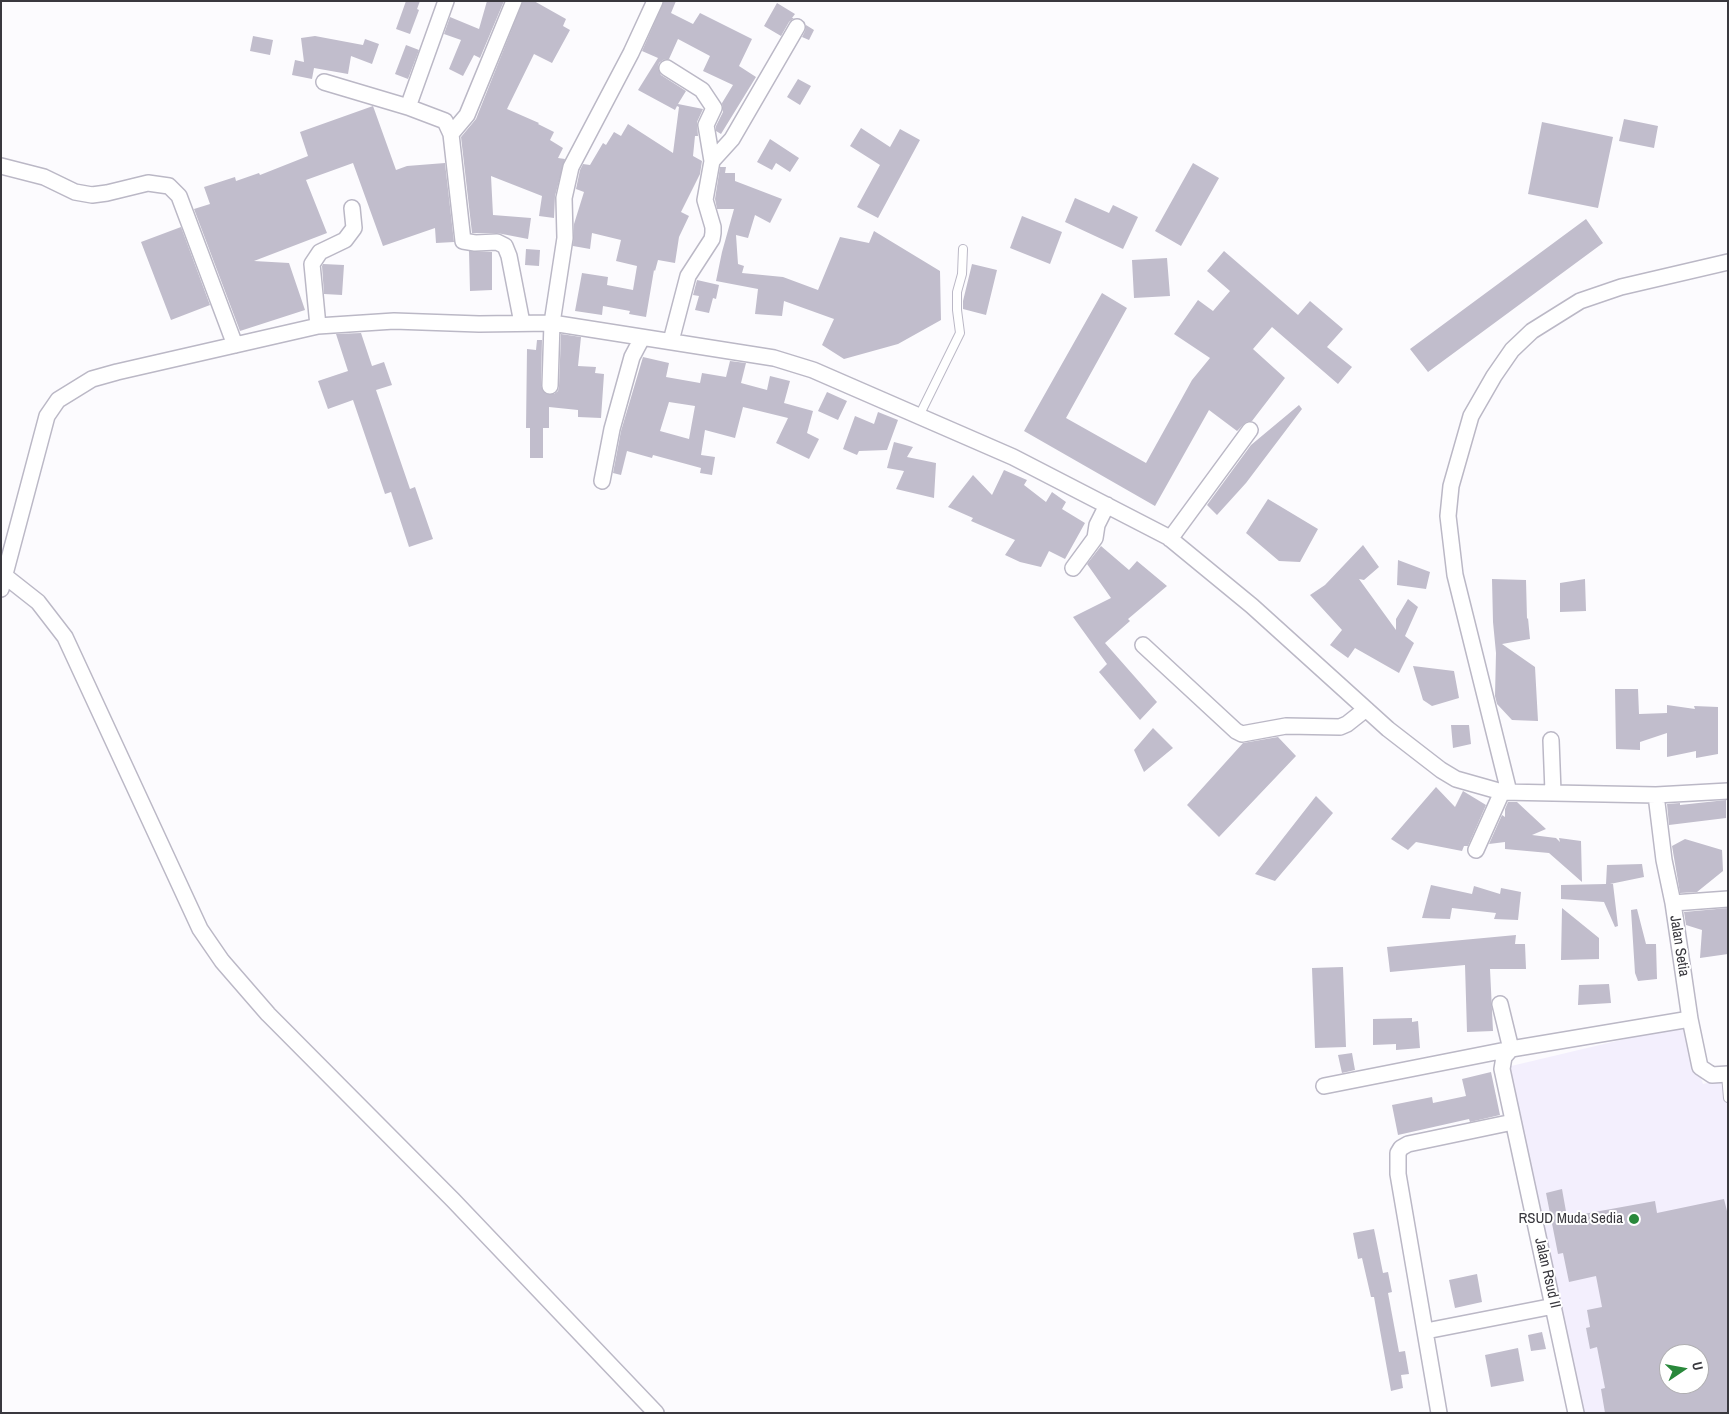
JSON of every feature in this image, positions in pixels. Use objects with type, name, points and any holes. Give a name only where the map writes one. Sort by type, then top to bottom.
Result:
[{"type":"street","points":[[408,107],[446,1]]},
{"type":"street","points":[[451,134],[467,115],[514,1]]},
{"type":"street","points":[[550,386],[552,323],[564,238],[564,198],[571,167],[632,53],[656,1]]},
{"type":"street","points":[[712,161],[732,139],[797,27]]},
{"type":"street","points":[[667,68],[702,90],[714,108],[706,125],[712,161],[705,200],[713,227],[712,239],[688,276],[671,341]]},
{"type":"street","points":[[324,82],[408,107],[445,121],[451,134],[463,241],[474,243],[497,242],[505,246],[509,256],[522,323]]},
{"type":"street","points":[[1,166],[44,177],[75,192],[92,195],[148,183],[169,186],[179,196],[235,345]]},
{"type":"street","points":[[318,326],[312,264],[320,252],[345,240],[354,228],[352,208]]},
{"type":"street","points":[[1476,850],[1505,792],[1455,575],[1448,516],[1451,486],[1471,416],[1494,376],[1512,350],[1532,331],[1580,301],[1621,288],[1728,262]]},
{"type":"street","points":[[656,1413],[453,1200],[268,1014],[209,944],[200,929],[65,637],[38,602],[3,582],[47,416],[58,400],[92,379],[318,326],[394,321],[479,324],[552,323],[774,358],[813,370],[1013,457],[1170,539],[1252,606],[1388,729],[1441,770],[1456,779],[1505,792],[1656,795],[1728,791]]},
{"type":"street","points":[[602,481],[612,429],[632,357],[642,338]]},
{"type":"street","points":[[1170,539],[1250,430]]},
{"type":"street","points":[[1073,568],[1095,538],[1096,525],[1107,505]]},
{"type":"street","points":[[1143,645],[1236,731],[1242,734],[1286,726],[1340,727],[1347,724],[1366,709]]},
{"type":"street","points":[[1551,740],[1553,792]]},
{"type":"street","name":"Jalan Setia","points":[[1656,795],[1664,860],[1673,903],[1690,1019],[1700,1067],[1712,1075],[1727,1074]]},
{"type":"street","points":[[1673,903],[1728,899]]},
{"type":"street","points":[[1500,1004],[1511,1049]]},
{"type":"street","points":[[1324,1086],[1511,1049],[1690,1019]]},
{"type":"street","name":"Jalan Rsud II","points":[[1511,1049],[1504,1057],[1502,1069],[1576,1413]]},
{"type":"street","points":[[1439,1413],[1398,1174],[1398,1153],[1401,1148],[1408,1144],[1513,1122]]},
{"type":"street","points":[[1426,1331],[1554,1306]]},
{"type":"lane","points":[[918,416],[960,333],[957,310],[962,274],[963,248]]},
{"type":"lane","points":[[1727,1074],[1728,1098]]},
{"type":"shaded area","name":"RSUD Muda Sedia","points":[[1684,1025],[1703,1084],[1728,1078],[1728,1413],[1581,1413],[1507,1067]]},
{"type":"building","points":[[406,1],[420,1],[417,9],[419,10],[410,34],[396,29]]},
{"type":"building","points":[[487,1],[504,1],[480,58],[474,55],[463,76],[449,69],[461,40],[444,34],[450,17],[479,29]]},
{"type":"building","points":[[523,1],[534,1],[566,19],[563,26],[570,30],[552,63],[534,54],[507,109],[554,132],[550,140],[563,148],[558,158],[565,159],[555,196],[554,218],[539,216],[542,196],[491,176],[493,215],[531,218],[528,239],[497,233],[472,233],[461,137],[476,119]]},
{"type":"building","points":[[664,1],[676,1],[671,13],[693,24],[700,13],[752,39],[739,66],[756,77],[721,134],[716,131],[716,126],[723,112],[722,103],[733,85],[703,71],[710,56],[678,39],[669,59],[659,63],[658,68],[661,75],[686,91],[678,104],[703,109],[697,122],[698,136],[695,136],[693,156],[702,161],[700,174],[681,212],[689,216],[679,237],[675,263],[658,260],[654,270],[646,317],[629,314],[630,311],[603,306],[602,315],[575,311],[582,273],[608,277],[607,285],[633,290],[637,266],[616,261],[621,240],[592,233],[590,249],[573,246],[574,224],[584,192],[576,189],[583,164],[590,165],[603,143],[606,145],[614,132],[621,136],[628,124],[673,153],[679,107],[677,106],[675,110],[638,90],[658,58],[642,51]]},
{"type":"building","points":[[777,3],[795,14],[781,36],[764,26]]},
{"type":"building","points":[[806,25],[814,30],[809,40],[802,37]]},
{"type":"building","points":[[253,36],[273,40],[270,55],[250,51]]},
{"type":"building","points":[[315,36],[363,45],[365,39],[379,44],[372,64],[351,56],[348,74],[314,68],[312,79],[292,75],[295,60],[304,62],[301,38]]},
{"type":"building","points":[[406,45],[419,50],[408,79],[395,74]]},
{"type":"building","points":[[798,79],[811,86],[800,105],[787,97]]},
{"type":"building","points":[[373,106],[396,170],[407,166],[445,163],[454,242],[436,243],[435,228],[383,246],[353,163],[306,180],[327,233],[254,261],[289,263],[305,310],[240,331],[194,209],[210,204],[204,187],[235,177],[236,181],[259,173],[260,175],[308,156],[300,132]]},
{"type":"building","points":[[1624,119],[1658,126],[1654,148],[1619,141]]},
{"type":"building","points":[[1542,122],[1613,137],[1598,208],[1528,194]]},
{"type":"building","points":[[861,128],[890,147],[900,129],[920,140],[878,218],[857,207],[880,165],[850,146]]},
{"type":"building","points":[[770,139],[799,158],[790,172],[776,163],[772,170],[757,162]]},
{"type":"building","points":[[1193,163],[1219,178],[1181,246],[1155,231]]},
{"type":"building","points":[[720,167],[726,167],[725,173],[735,173],[735,181],[782,199],[770,223],[755,215],[748,238],[736,235],[738,264],[744,266],[742,273],[783,277],[818,290],[840,237],[869,243],[874,231],[940,271],[941,320],[898,344],[844,359],[822,345],[834,319],[784,301],[782,316],[755,314],[758,289],[716,281],[734,209],[717,209],[715,199]]},
{"type":"building","points":[[1075,198],[1109,213],[1113,205],[1138,217],[1123,249],[1065,222]]},
{"type":"building","points":[[1022,216],[1062,232],[1050,264],[1010,248]]},
{"type":"building","points":[[1586,219],[1603,243],[1428,372],[1410,349]]},
{"type":"building","points":[[181,227],[210,305],[171,320],[141,242]]},
{"type":"building","points":[[526,249],[540,250],[539,266],[525,265]]},
{"type":"building","points":[[469,251],[492,252],[492,290],[470,291]]},
{"type":"building","points":[[1224,251],[1298,315],[1310,301],[1343,329],[1327,347],[1352,367],[1338,384],[1272,327],[1253,349],[1285,378],[1252,421],[1246,422],[1237,431],[1209,410],[1155,506],[1024,431],[1102,293],[1127,308],[1066,418],[1146,463],[1192,380],[1210,358],[1174,334],[1198,300],[1213,311],[1230,291],[1207,271]]},
{"type":"building","points":[[1167,258],[1170,296],[1134,298],[1132,260]]},
{"type":"building","points":[[323,264],[344,265],[342,295],[324,294]]},
{"type":"building","points":[[972,264],[997,270],[986,315],[963,309],[963,301]]},
{"type":"building","points":[[697,280],[719,285],[716,299],[713,298],[709,313],[695,310],[699,296],[693,295]]},
{"type":"building","points":[[361,333],[372,366],[384,362],[392,385],[376,390],[410,489],[415,487],[433,539],[409,547],[391,492],[385,494],[353,400],[328,409],[318,381],[348,371],[336,334]]},
{"type":"building","points":[[561,334],[581,337],[578,366],[596,367],[595,373],[604,374],[601,418],[578,417],[578,410],[549,407],[549,428],[543,428],[543,458],[530,458],[530,428],[526,428],[527,349],[536,350],[537,340],[542,340],[541,386],[546,394],[554,394],[558,391],[559,386]]},
{"type":"building","points":[[643,357],[669,363],[666,377],[700,383],[702,373],[726,377],[730,361],[746,363],[741,383],[767,390],[770,376],[790,381],[784,403],[813,411],[807,433],[819,439],[809,459],[776,443],[788,418],[743,407],[735,438],[705,430],[701,455],[715,457],[712,475],[700,473],[701,468],[653,455],[652,458],[627,451],[621,475],[613,473],[621,431]],"holes":[[[669,402],[695,406],[689,439],[660,431]]]},
{"type":"building","points":[[827,392],[847,401],[838,420],[818,411]]},
{"type":"building","points":[[1299,405],[1302,409],[1246,483],[1217,515],[1207,505],[1251,445]]},
{"type":"building","points":[[878,412],[898,420],[887,450],[859,451],[857,455],[843,449],[855,416],[874,424]]},
{"type":"building","points":[[894,442],[913,447],[907,457],[936,463],[934,498],[896,489],[904,471],[887,468]]},
{"type":"building","points":[[1004,470],[1027,480],[1024,485],[1046,502],[1052,492],[1066,502],[1062,509],[1085,523],[1065,559],[1049,551],[1041,567],[1020,562],[1005,555],[1015,540],[971,521],[973,518],[948,507],[973,475],[992,495]]},
{"type":"building","points":[[1268,499],[1318,529],[1300,562],[1279,561],[1246,533]]},
{"type":"building","points":[[1363,545],[1379,567],[1364,580],[1359,579],[1396,630],[1396,619],[1408,599],[1418,607],[1405,636],[1414,643],[1399,673],[1355,648],[1348,658],[1330,645],[1342,630],[1310,595],[1325,585]]},
{"type":"building","points":[[1101,546],[1129,570],[1137,561],[1167,586],[1128,619],[1130,621],[1105,643],[1157,702],[1140,720],[1099,672],[1107,664],[1073,617],[1111,598],[1087,564]]},
{"type":"building","points":[[1398,560],[1430,572],[1426,589],[1397,585]]},
{"type":"building","points":[[1492,579],[1526,580],[1527,619],[1530,639],[1502,644],[1535,667],[1538,721],[1512,720],[1497,704],[1495,696],[1496,653]]},
{"type":"building","points":[[1585,579],[1586,611],[1560,612],[1560,583]]},
{"type":"building","points":[[1413,666],[1454,671],[1459,698],[1432,706],[1423,700]]},
{"type":"building","points":[[1615,689],[1638,689],[1639,714],[1667,713],[1667,705],[1695,709],[1694,706],[1718,707],[1718,754],[1696,758],[1696,751],[1667,757],[1667,733],[1640,742],[1640,750],[1616,749]]},
{"type":"building","points":[[1451,725],[1469,725],[1471,744],[1453,748]]},
{"type":"building","points":[[1153,728],[1173,748],[1144,772],[1134,750]]},
{"type":"building","points":[[1278,737],[1296,756],[1219,837],[1187,805],[1243,743]]},
{"type":"building","points":[[1436,787],[1455,807],[1463,791],[1486,805],[1468,846],[1464,846],[1462,851],[1416,842],[1408,850],[1391,839]]},
{"type":"building","points":[[1316,796],[1333,813],[1275,881],[1255,874]]},
{"type":"building","points":[[1726,800],[1726,818],[1669,825],[1667,804],[1680,803],[1680,805]]},
{"type":"building","points":[[1508,802],[1517,802],[1546,829],[1532,835],[1556,838],[1560,842],[1559,838],[1581,841],[1582,882],[1549,853],[1505,849],[1505,842],[1489,844],[1502,815],[1505,817],[1505,809]]},
{"type":"building","points":[[1685,839],[1722,850],[1723,871],[1697,892],[1680,893],[1672,846]]},
{"type":"building","points":[[1642,864],[1644,877],[1610,884],[1613,884],[1618,926],[1615,927],[1604,902],[1561,899],[1561,885],[1606,884],[1607,865]]},
{"type":"building","points":[[1431,885],[1472,894],[1474,886],[1500,894],[1501,888],[1521,892],[1518,920],[1494,919],[1496,913],[1452,908],[1450,919],[1422,918]]},
{"type":"building","points":[[1562,908],[1599,938],[1599,959],[1561,960]]},
{"type":"building","points":[[1728,908],[1728,954],[1700,958],[1702,930],[1686,925],[1684,912]]},
{"type":"building","points":[[1637,909],[1646,944],[1656,944],[1657,979],[1638,981],[1635,973],[1631,910]]},
{"type":"building","points":[[1516,935],[1515,944],[1525,944],[1526,969],[1490,969],[1493,1031],[1467,1032],[1465,965],[1390,972],[1387,947]]},
{"type":"building","points":[[1343,967],[1346,1047],[1315,1048],[1312,968]]},
{"type":"building","points":[[1609,984],[1611,1003],[1578,1005],[1579,985]]},
{"type":"building","points":[[1412,1018],[1412,1022],[1418,1021],[1420,1048],[1396,1050],[1396,1044],[1373,1045],[1373,1019]]},
{"type":"building","points":[[1352,1053],[1355,1070],[1342,1073],[1338,1055]]},
{"type":"building","points":[[1491,1072],[1500,1115],[1470,1122],[1469,1119],[1398,1135],[1392,1105],[1432,1097],[1433,1103],[1466,1096],[1462,1079]]},
{"type":"building","points":[[1562,1189],[1567,1217],[1655,1201],[1657,1213],[1724,1199],[1728,1215],[1728,1413],[1605,1413],[1601,1389],[1605,1388],[1597,1347],[1590,1349],[1586,1328],[1590,1327],[1587,1310],[1602,1307],[1596,1276],[1569,1282],[1563,1253],[1558,1254],[1546,1193]]},
{"type":"building","points":[[1374,1229],[1383,1273],[1388,1272],[1392,1292],[1388,1293],[1399,1352],[1405,1351],[1409,1374],[1401,1375],[1403,1388],[1391,1391],[1374,1297],[1371,1297],[1362,1258],[1358,1259],[1353,1233]]},
{"type":"building","points":[[1477,1274],[1482,1302],[1455,1308],[1449,1280]]},
{"type":"building","points":[[1542,1332],[1546,1349],[1531,1351],[1528,1335]]},
{"type":"building","points":[[1518,1348],[1524,1381],[1491,1387],[1485,1355]]},
{"type":"place","name":"RSUD Muda Sedia","points":[[1634,1219]]}]
